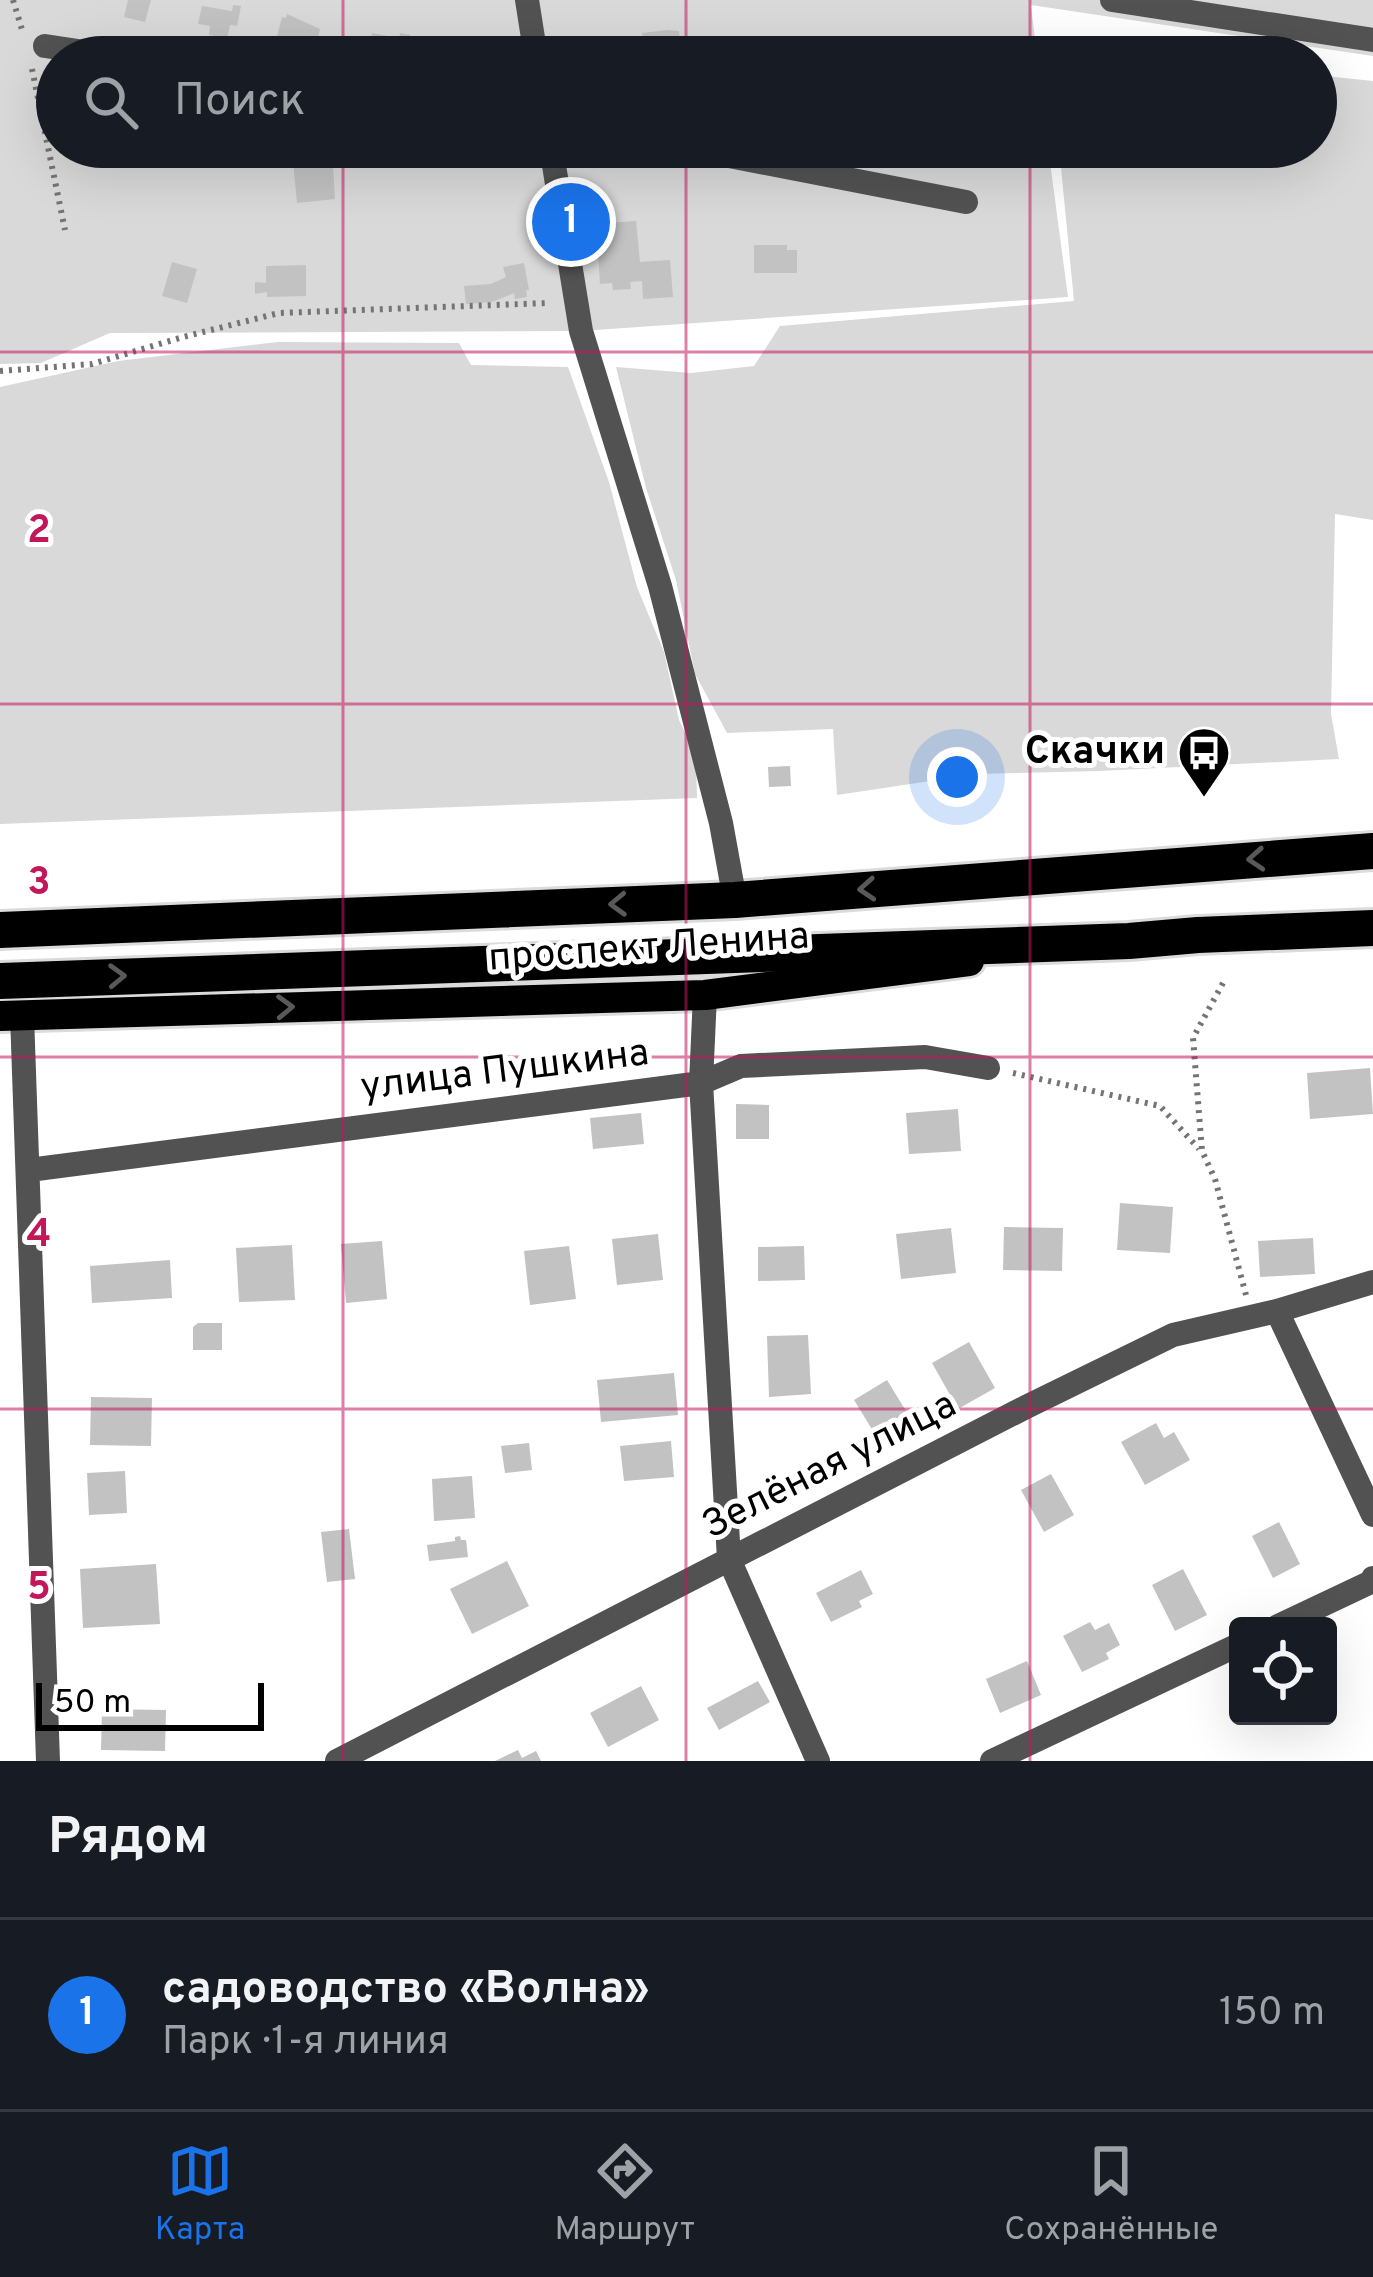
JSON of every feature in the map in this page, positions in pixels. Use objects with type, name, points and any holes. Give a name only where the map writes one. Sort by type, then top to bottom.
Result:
[{"type":"highway","name":"проспект Ленина","points":[[0,930],[734,900],[1373,851]]},
{"type":"highway","name":"проспект Ленина","points":[[1129,941],[1373,928]]},
{"type":"highway","points":[[0,981],[1129,941]]},
{"type":"main road","name":"проспект Ленина","points":[[11,1015],[705,995],[1129,941]]},
{"type":"street","points":[[527,0],[533,36]]},
{"type":"street","points":[[1112,0],[1373,40]]},
{"type":"street","points":[[554,168],[580,331],[660,586],[722,823],[734,900]]},
{"type":"street","points":[[791,168],[966,202]]},
{"type":"street","points":[[705,995],[701,1083],[729,1559],[818,1761]]},
{"type":"street","points":[[11,1015],[29,1170],[48,1761]]},
{"type":"street","name":"улица Пушкина","points":[[29,1170],[701,1083],[741,1066],[925,1057],[988,1068]]},
{"type":"street","name":"Зелёная улица","points":[[338,1761],[1173,1335],[1373,1282]]},
{"type":"street","points":[[1277,1311],[1373,1515]]},
{"type":"street","points":[[1296,1617],[1372,1580]]},
{"type":"street","points":[[992,1761],[1229,1649]]},
{"type":"path","points":[[14,0],[36,63]]},
{"type":"path","points":[[54,168],[65,230]]},
{"type":"path","points":[[0,371],[92,364],[279,313],[576,302]]},
{"type":"path","points":[[1202,1151],[1193,1039],[1223,983]]},
{"type":"path","points":[[988,1068],[1160,1106],[1202,1151],[1215,1179],[1252,1317]]},
{"type":"shaded area","points":[[0,0],[1373,0],[1373,56],[1337,51],[1337,36],[1239,36],[1031,5],[1035,36],[36,36],[36,168],[1051,168],[1068,297],[581,331],[110,333],[41,363],[0,364]]},
{"type":"shaded area","points":[[1337,77],[1373,81],[1373,520],[1335,514],[1331,714],[1339,759],[977,774],[837,795],[833,729],[727,733],[695,674],[676,580],[646,488],[616,367],[691,373],[754,366],[780,326],[1074,301],[1061,168],[1337,168]]},
{"type":"shaded area","points":[[278,342],[459,343],[471,365],[568,367],[609,482],[637,587],[664,652],[679,720],[696,756],[697,798],[0,824],[0,387],[118,361]]},
{"type":"building","points":[[128,0],[151,0],[145,22],[124,17]]},
{"type":"building","points":[[233,5],[241,6],[237,26],[230,25],[228,36],[209,35],[210,26],[198,24],[202,6],[232,11]]},
{"type":"building","points":[[287,14],[320,29],[319,36],[277,36],[282,17]]},
{"type":"building","points":[[667,30],[679,31],[680,36],[642,36]]},
{"type":"building","points":[[294,168],[333,168],[335,199],[297,203]]},
{"type":"building","points":[[636,221],[640,262],[670,260],[673,297],[643,299],[642,281],[630,282],[631,289],[613,290],[612,283],[600,284],[596,224]]},
{"type":"building","points":[[754,245],[787,245],[787,250],[797,250],[797,273],[754,273]]},
{"type":"building","points":[[172,262],[197,269],[187,303],[162,296]]},
{"type":"building","points":[[524,263],[527,297],[515,299],[514,293],[492,302],[466,304],[464,286],[491,284],[506,277],[503,267]]},
{"type":"building","points":[[306,265],[306,296],[255,294],[255,282],[266,283],[266,266]]},
{"type":"building","points":[[790,766],[791,786],[769,787],[768,767]]},
{"type":"building","points":[[1370,1068],[1373,1114],[1310,1119],[1307,1073]]},
{"type":"building","points":[[736,1104],[769,1105],[769,1139],[736,1139]]},
{"type":"building","points":[[958,1109],[961,1151],[909,1154],[906,1113]]},
{"type":"building","points":[[641,1113],[644,1144],[593,1149],[590,1118]]},
{"type":"building","points":[[1120,1203],[1173,1207],[1170,1253],[1117,1250]]},
{"type":"building","points":[[1004,1227],[1063,1228],[1062,1271],[1003,1270]]},
{"type":"building","points":[[951,1228],[956,1273],[901,1279],[896,1234]]},
{"type":"building","points":[[658,1234],[663,1280],[617,1285],[612,1239]]},
{"type":"building","points":[[1313,1238],[1315,1274],[1260,1277],[1258,1241]]},
{"type":"building","points":[[382,1241],[387,1299],[346,1303],[341,1244]]},
{"type":"building","points":[[292,1245],[295,1300],[239,1302],[236,1248]]},
{"type":"building","points":[[569,1246],[576,1299],[530,1305],[524,1251]]},
{"type":"building","points":[[804,1246],[805,1280],[758,1281],[758,1247]]},
{"type":"building","points":[[170,1260],[172,1298],[92,1303],[90,1266]]},
{"type":"building","points":[[222,1323],[222,1350],[193,1350],[193,1327]]},
{"type":"building","points":[[808,1335],[811,1394],[769,1397],[767,1336]]},
{"type":"building","points":[[969,1342],[995,1388],[958,1409],[932,1363]]},
{"type":"building","points":[[674,1373],[678,1415],[601,1422],[597,1380]]},
{"type":"building","points":[[887,1380],[914,1424],[881,1444],[854,1400]]},
{"type":"building","points":[[91,1397],[152,1398],[151,1446],[90,1445]]},
{"type":"building","points":[[1156,1423],[1164,1438],[1174,1432],[1190,1460],[1145,1485],[1121,1442]]},
{"type":"building","points":[[671,1441],[674,1477],[624,1481],[620,1446]]},
{"type":"building","points":[[529,1443],[532,1470],[505,1473],[501,1446]]},
{"type":"building","points":[[125,1471],[127,1513],[89,1515],[87,1473]]},
{"type":"building","points":[[1051,1474],[1074,1515],[1044,1532],[1021,1490]]},
{"type":"building","points":[[472,1476],[475,1518],[434,1521],[432,1479]]},
{"type":"building","points":[[1279,1522],[1300,1564],[1273,1578],[1252,1536]]},
{"type":"building","points":[[349,1529],[355,1579],[327,1582],[321,1532]]},
{"type":"building","points":[[460,1536],[466,1540],[468,1557],[429,1561],[427,1545]]},
{"type":"building","points":[[507,1561],[529,1606],[472,1634],[450,1589]]},
{"type":"building","points":[[156,1564],[160,1624],[83,1628],[80,1569]]},
{"type":"building","points":[[1183,1569],[1207,1615],[1175,1631],[1152,1585]]},
{"type":"building","points":[[861,1570],[873,1594],[859,1601],[862,1607],[831,1622],[816,1593]]},
{"type":"building","points":[[1090,1622],[1095,1630],[1109,1623],[1120,1645],[1106,1653],[1109,1659],[1082,1672],[1063,1636]]},
{"type":"building","points":[[1027,1661],[1041,1695],[1000,1713],[986,1679]]},
{"type":"building","points":[[758,1681],[770,1702],[719,1730],[707,1708]]},
{"type":"building","points":[[641,1686],[659,1720],[608,1747],[590,1713]]},
{"type":"building","points":[[102,1709],[166,1710],[165,1751],[101,1750]]},
{"type":"building","points":[[518,1750],[522,1758],[536,1751],[541,1761],[495,1761]]},
{"type":"place","name":"садоводство «Волна»","points":[[571,222]]},
{"type":"place","name":"Скачки","points":[[1204,799]]}]
